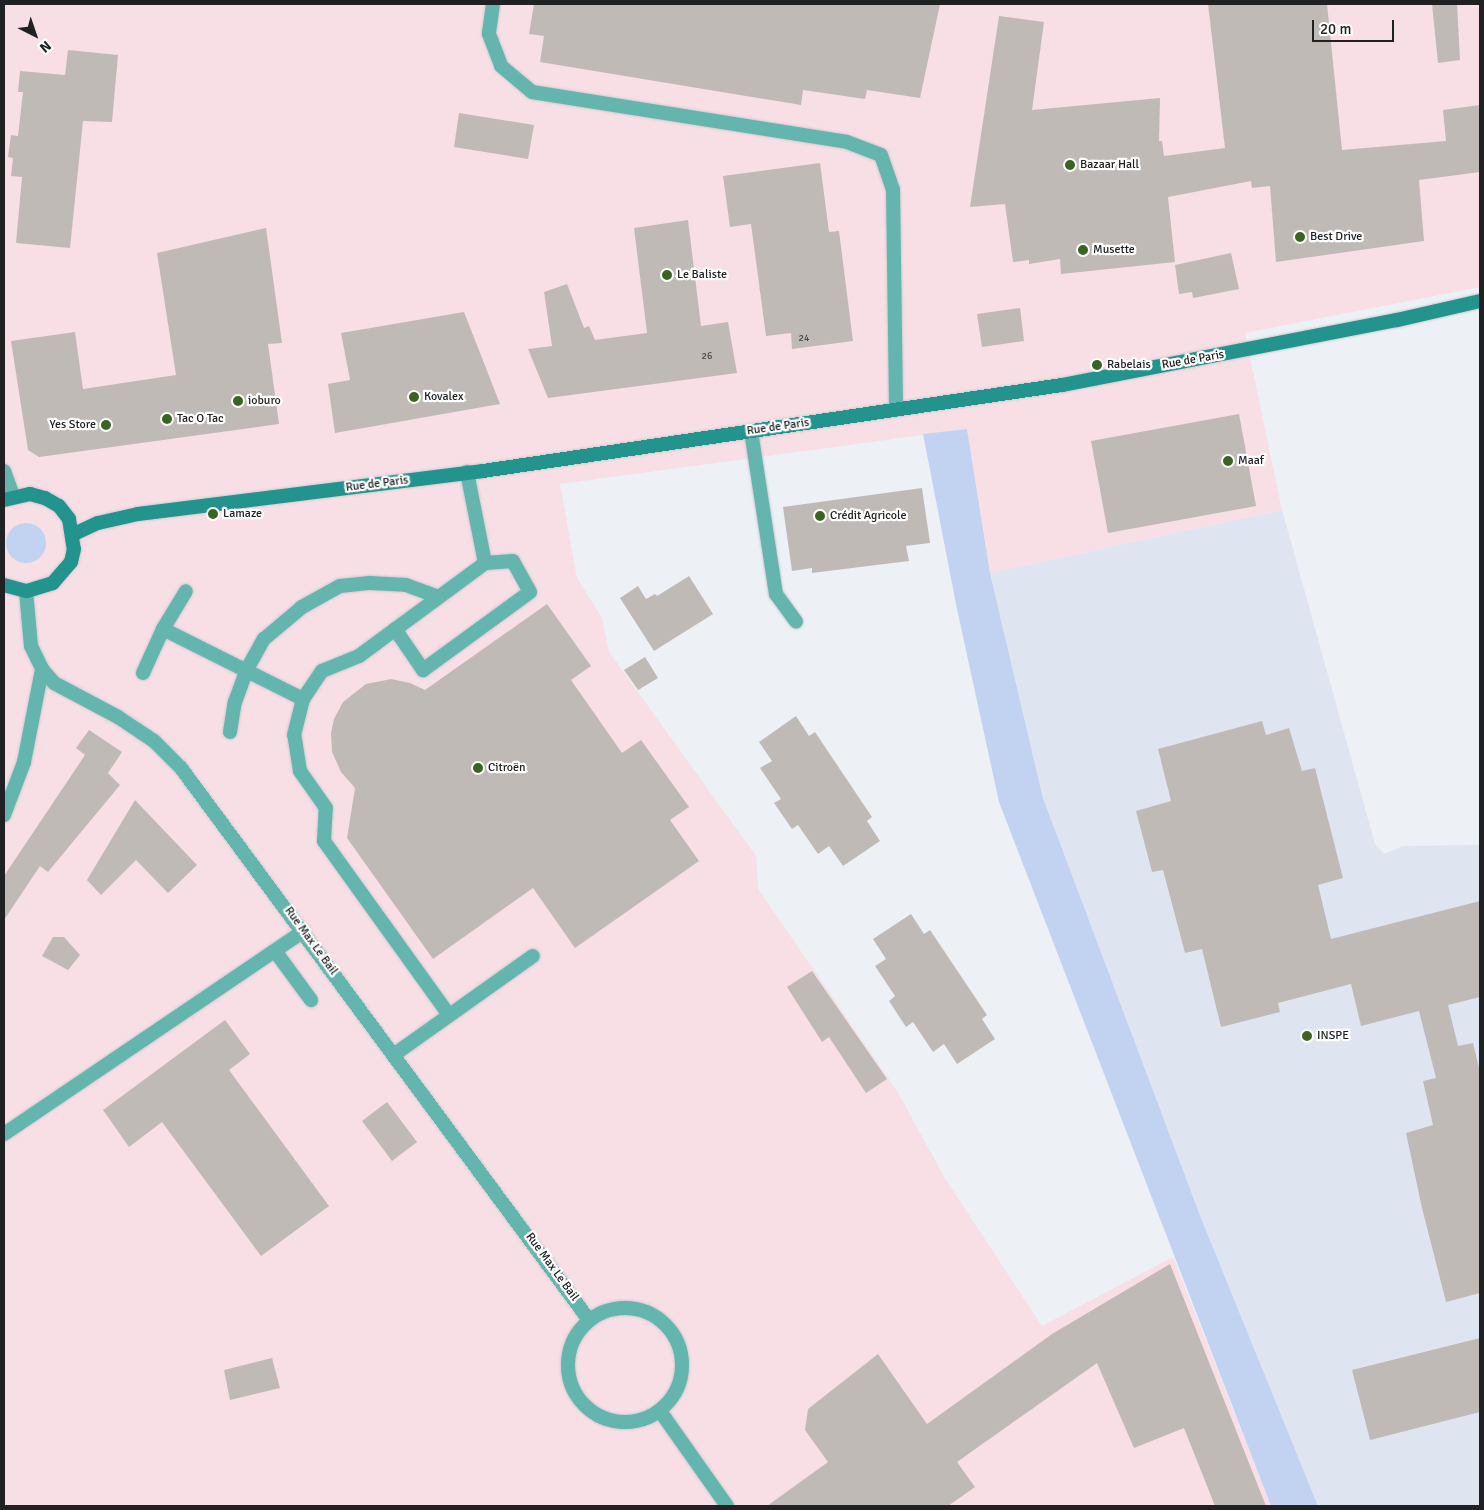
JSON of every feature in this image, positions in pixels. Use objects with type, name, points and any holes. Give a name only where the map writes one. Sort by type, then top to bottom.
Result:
[{"type":"main road","name":"Rue de Paris","points":[[74,534],[98,523],[138,514],[467,472],[1062,385],[1397,320],[1480,301]]},
{"type":"main road","points":[[4,585],[26,591],[52,583],[63,574],[71,562],[74,534],[69,519],[59,506],[45,498],[30,494],[9,498]]},
{"type":"street","points":[[493,4],[489,34],[501,66],[532,92],[847,142],[881,156],[893,189],[896,410]]},
{"type":"street","points":[[751,431],[776,594],[796,622]]},
{"type":"street","points":[[4,471],[9,498]]},
{"type":"street","points":[[467,472],[485,563]]},
{"type":"street","points":[[395,629],[423,670],[530,592],[513,561],[485,563],[395,629],[359,656],[322,671],[303,699],[294,736],[300,771],[326,808],[324,840],[449,1015]]},
{"type":"street","points":[[230,732],[235,702],[246,671],[264,639],[282,620],[340,586],[370,583],[406,585],[439,597]]},
{"type":"street","name":"Rue Max Le Bail","points":[[26,591],[31,646],[42,669],[54,683],[118,717],[154,742],[181,768],[395,1054],[589,1320]]},
{"type":"street","points":[[143,673],[163,629],[186,591]]},
{"type":"street","points":[[163,629],[303,699]]},
{"type":"street","points":[[4,815],[24,762],[42,669]]},
{"type":"street","points":[[4,1134],[304,931]]},
{"type":"street","points":[[274,951],[311,1000]]},
{"type":"street","points":[[395,1054],[533,956]]},
{"type":"street","points":[[632,1308],[652,1314],[669,1329],[680,1349],[682,1372],[674,1396],[660,1411],[639,1421],[617,1422],[595,1414],[579,1400],[569,1378],[568,1358],[575,1336],[589,1320],[609,1310],[632,1308]]},
{"type":"street","points":[[660,1411],[726,1506]]},
{"type":"shaded area","points":[[4,4],[1480,4],[1480,287],[1245,333],[1282,510],[990,573],[967,429],[560,484],[577,578],[602,618],[609,652],[756,856],[758,889],[897,1091],[944,1177],[1042,1326],[1173,1257],[1271,1506],[4,1506]]},
{"type":"shaded area","points":[[967,429],[990,573],[1043,798],[1201,1218],[1318,1506],[1271,1506],[999,802],[957,609],[923,434]]},
{"type":"shaded area","name":"INSPE","points":[[1282,510],[1375,844],[1384,854],[1403,846],[1480,845],[1480,1506],[1318,1506],[1201,1218],[1043,798],[990,573]]},
{"type":"shaded area","points":[[30,523],[37,526],[43,532],[46,543],[45,551],[37,560],[30,563],[22,563],[15,560],[7,551],[6,539],[9,532],[18,524]]},
{"type":"building","points":[[534,4],[940,4],[920,98],[867,90],[865,99],[803,90],[801,105],[540,62],[544,36],[529,34]]},
{"type":"building","points":[[1208,4],[1327,4],[1342,150],[1446,141],[1443,110],[1480,105],[1480,172],[1419,180],[1424,241],[1276,262],[1270,186],[1252,188],[1251,181],[1168,197],[1175,262],[1061,274],[1060,259],[1029,264],[1029,260],[1013,262],[1005,204],[970,207],[999,16],[1044,22],[1032,110],[1160,98],[1159,141],[1162,141],[1164,156],[1225,148]]},
{"type":"building","points":[[1432,4],[1457,4],[1460,60],[1438,63]]},
{"type":"building","points":[[68,50],[118,55],[112,122],[83,121],[70,248],[16,243],[22,177],[11,176],[13,158],[8,157],[11,135],[18,136],[23,92],[18,92],[20,71],[65,75]]},
{"type":"building","points":[[459,113],[534,125],[528,159],[454,147]]},
{"type":"building","points":[[820,163],[829,232],[839,231],[853,341],[792,349],[791,333],[766,336],[751,224],[730,227],[723,176]]},
{"type":"building","name":"Le Baliste","points":[[688,220],[701,326],[728,322],[737,373],[548,398],[528,349],[552,346],[544,292],[567,284],[584,328],[589,326],[595,340],[647,333],[634,228]]},
{"type":"building","points":[[266,228],[282,343],[268,344],[279,424],[39,457],[28,450],[11,341],[75,332],[83,389],[176,375],[157,253]]},
{"type":"building","points":[[1231,253],[1239,289],[1193,298],[1192,292],[1179,294],[1175,265]]},
{"type":"building","points":[[1020,308],[1024,341],[982,347],[977,314]]},
{"type":"building","points":[[464,312],[500,404],[335,433],[328,384],[350,380],[341,333]]},
{"type":"building","points":[[1239,414],[1256,506],[1108,533],[1091,441]]},
{"type":"building","points":[[922,488],[930,543],[906,546],[909,561],[812,573],[812,568],[792,571],[783,507]]},
{"type":"building","points":[[689,576],[713,614],[654,651],[620,598],[638,586],[646,599],[655,594],[657,596]]},
{"type":"building","points":[[547,604],[591,666],[571,680],[622,753],[641,740],[689,807],[670,820],[699,861],[575,948],[533,888],[433,959],[347,838],[355,788],[341,772],[332,752],[331,733],[334,719],[343,702],[366,684],[391,679],[410,683],[425,690]]},
{"type":"building","points":[[645,657],[658,678],[638,690],[624,670]]},
{"type":"building","points":[[796,716],[809,736],[815,732],[872,817],[867,821],[880,841],[843,866],[829,846],[818,854],[798,825],[792,829],[774,803],[781,799],[760,768],[772,761],[759,742]]},
{"type":"building","points":[[1262,721],[1266,735],[1289,728],[1302,771],[1315,768],[1343,878],[1318,885],[1331,939],[1480,901],[1480,997],[1448,1005],[1458,1046],[1473,1043],[1480,1072],[1480,1293],[1446,1302],[1422,1208],[1406,1133],[1433,1125],[1423,1081],[1436,1078],[1419,1011],[1361,1026],[1351,984],[1278,1003],[1280,1012],[1221,1027],[1202,949],[1185,953],[1163,870],[1152,872],[1136,811],[1171,801],[1158,749]]},
{"type":"building","points":[[89,730],[122,752],[108,773],[120,785],[48,872],[40,866],[4,920],[4,876],[85,755],[76,748]]},
{"type":"building","points":[[135,800],[197,865],[168,893],[136,860],[101,895],[87,880]]},
{"type":"building","points":[[911,914],[924,934],[930,930],[987,1015],[982,1019],[995,1039],[957,1064],[944,1044],[933,1052],[913,1022],[906,1027],[889,1001],[895,996],[875,966],[886,959],[873,939]]},
{"type":"building","points":[[53,937],[64,937],[80,955],[68,970],[42,956]]},
{"type":"building","points":[[812,971],[887,1079],[866,1093],[829,1037],[822,1042],[787,987]]},
{"type":"building","points":[[225,1020],[250,1054],[229,1070],[329,1206],[261,1256],[162,1122],[129,1147],[103,1110]]},
{"type":"building","points":[[387,1102],[417,1142],[392,1161],[362,1121]]},
{"type":"building","points":[[1170,1264],[1266,1506],[1215,1506],[1184,1428],[1134,1448],[1097,1363],[957,1462],[975,1487],[948,1506],[767,1506],[828,1462],[805,1430],[808,1409],[878,1354],[927,1424],[1052,1334]]},
{"type":"building","points":[[1480,1338],[1480,1412],[1370,1440],[1352,1370]]},
{"type":"building","points":[[272,1358],[280,1388],[230,1400],[224,1370]]},
{"type":"place","name":"Bazaar Hall","points":[[1070,165]]},
{"type":"place","name":"Best Drive","points":[[1300,237]]},
{"type":"place","name":"Musette","points":[[1083,250]]},
{"type":"place","name":"Le Baliste","points":[[667,275]]},
{"type":"place","name":"Rabelais","points":[[1097,365]]},
{"type":"place","name":"Kovalex","points":[[414,397]]},
{"type":"place","name":"ioburo","points":[[238,401]]},
{"type":"place","name":"Tac O Tac","points":[[167,419]]},
{"type":"place","name":"Yes Store","points":[[106,425]]},
{"type":"place","name":"Maaf","points":[[1228,461]]},
{"type":"place","name":"Lamaze","points":[[213,514]]},
{"type":"place","name":"Crédit Agricole","points":[[820,516]]},
{"type":"place","name":"Citroën","points":[[478,768]]},
{"type":"place","name":"INSPE","points":[[1307,1036]]}]
